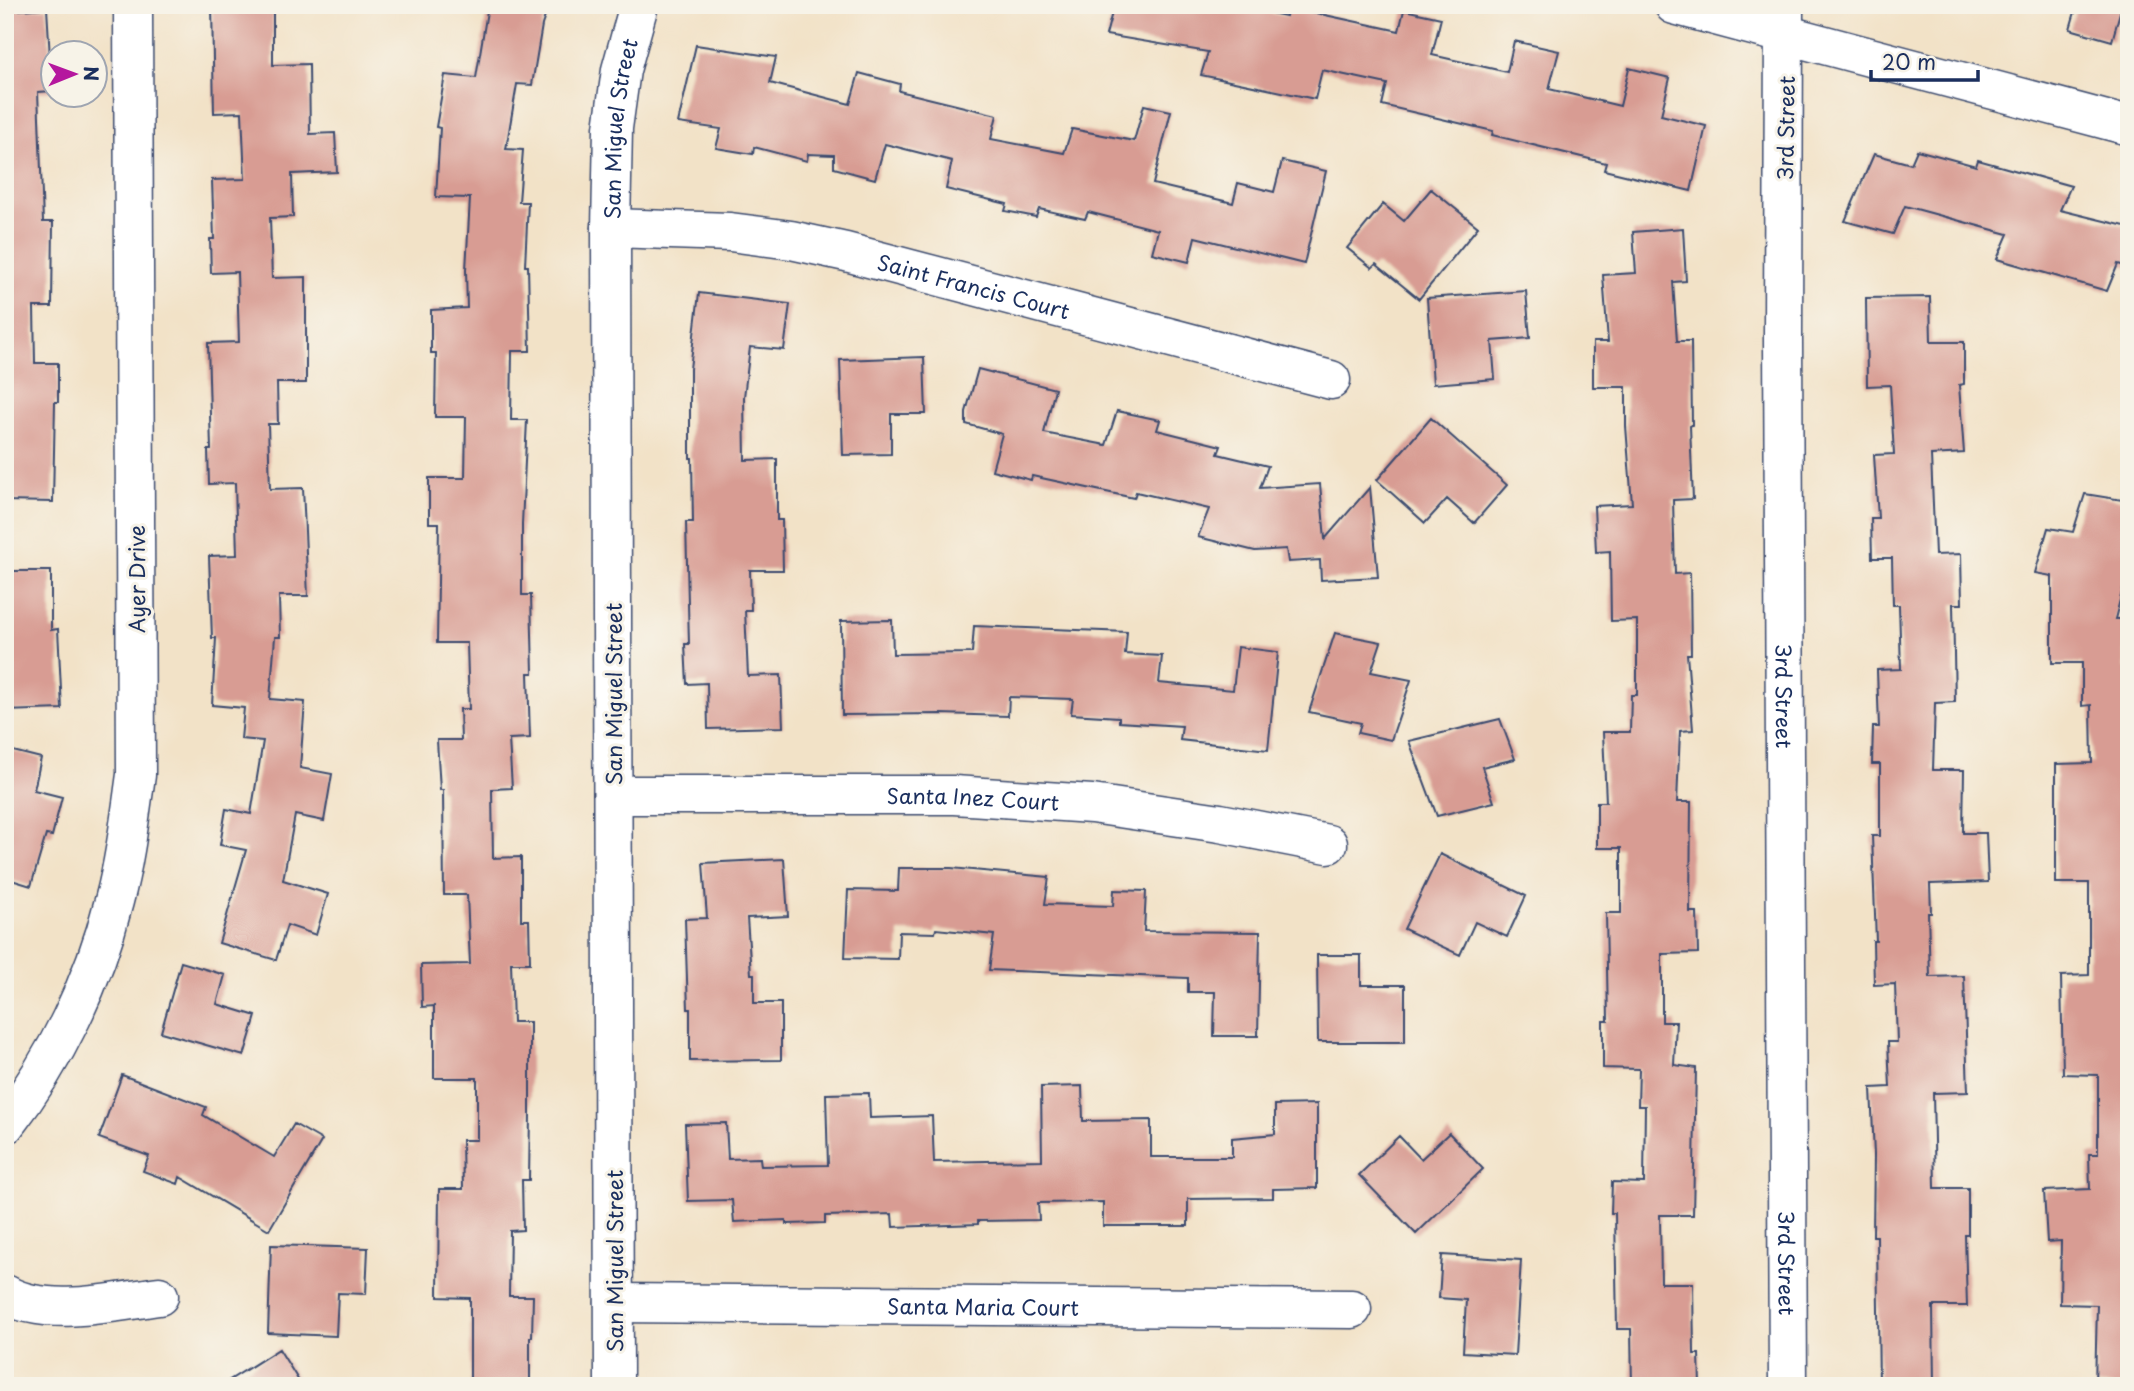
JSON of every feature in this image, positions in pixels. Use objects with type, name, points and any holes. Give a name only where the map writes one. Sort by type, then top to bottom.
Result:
[{"type":"street","name":"Ayer Drive","points":[[5,1125],[23,1102],[59,1042],[93,969],[114,901],[127,841],[136,775],[132,5]]},
{"type":"street","name":"San Miguel Street","points":[[614,1386],[612,128],[621,70],[639,5]]},
{"type":"street","points":[[1674,5],[1785,20],[2129,126]]},
{"type":"street","name":"3rd Street","points":[[1785,20],[1783,338],[1787,1386]]},
{"type":"street","name":"Saint Francis Court","points":[[611,228],[730,232],[791,240],[846,252],[1331,380]]},
{"type":"street","name":"Santa Inez Court","points":[[614,795],[954,795],[1091,804],[1220,823],[1328,844]]},
{"type":"street","points":[[5,1294],[47,1307],[100,1304],[159,1296]]},
{"type":"street","name":"Santa Maria Court","points":[[614,1303],[1352,1309]]},
{"type":"building","points":[[212,5],[273,5],[273,65],[309,64],[310,134],[335,133],[337,172],[292,174],[293,217],[270,218],[272,278],[306,277],[306,383],[277,383],[278,424],[268,424],[270,489],[303,488],[308,596],[279,596],[280,637],[275,637],[270,699],[305,702],[300,768],[332,774],[324,821],[295,815],[283,880],[328,894],[316,935],[287,925],[276,960],[219,943],[246,850],[220,845],[226,809],[251,814],[263,741],[241,739],[244,708],[212,705],[216,638],[212,638],[209,556],[237,555],[235,483],[209,484],[208,450],[211,450],[208,343],[239,342],[237,272],[211,273],[210,239],[214,239],[212,180],[245,179],[242,112],[214,113]]},
{"type":"building","points":[[488,5],[549,5],[542,25],[532,85],[517,84],[506,149],[523,150],[519,202],[528,202],[525,266],[528,266],[530,351],[512,351],[511,420],[527,420],[522,595],[531,595],[533,673],[528,673],[530,738],[509,739],[512,788],[492,789],[493,858],[521,857],[521,920],[529,920],[530,963],[511,963],[513,1022],[530,1022],[530,1113],[529,1180],[522,1180],[523,1230],[510,1231],[509,1296],[533,1296],[530,1386],[470,1386],[470,1298],[438,1297],[439,1189],[463,1189],[462,1140],[477,1140],[477,1078],[434,1078],[434,1006],[422,1007],[421,965],[470,964],[467,895],[444,895],[443,790],[440,790],[437,740],[461,740],[460,709],[469,709],[467,643],[437,643],[439,523],[429,523],[429,478],[465,478],[466,417],[435,417],[436,353],[431,353],[431,310],[467,308],[470,198],[436,197],[440,128],[436,127],[445,75],[476,78]]},
{"type":"building","points":[[1114,5],[1230,5],[1286,16],[1288,7],[1399,31],[1404,10],[1441,18],[1432,55],[1507,72],[1514,41],[1559,51],[1549,89],[1620,106],[1629,68],[1670,78],[1661,115],[1706,126],[1691,191],[1604,170],[1606,163],[1492,135],[1493,131],[1382,105],[1387,84],[1322,70],[1315,99],[1201,75],[1208,52],[1106,35]]},
{"type":"building","points":[[2077,5],[2122,5],[2112,41],[2070,29]]},
{"type":"building","points":[[47,8],[49,38],[38,38],[38,108],[43,222],[53,222],[52,307],[34,307],[35,363],[58,363],[53,502],[5,501],[5,11]]},
{"type":"building","points":[[696,45],[776,57],[770,83],[850,104],[859,73],[900,84],[899,91],[997,115],[991,139],[1064,153],[1072,129],[1134,141],[1144,105],[1171,111],[1153,184],[1233,203],[1238,183],[1274,192],[1282,161],[1326,171],[1304,264],[1195,237],[1189,262],[1152,253],[1158,230],[1088,212],[1085,219],[1039,209],[1036,217],[1005,211],[1007,204],[946,189],[952,161],[885,144],[875,179],[834,168],[834,155],[808,154],[807,161],[754,147],[753,154],[716,148],[721,129],[678,123]]},
{"type":"building","points":[[1917,150],[1976,166],[1978,160],[2071,186],[2060,210],[2129,227],[2129,267],[2118,264],[2107,291],[1997,259],[2008,234],[1905,206],[1893,234],[1845,221],[1874,154],[1911,164]]},
{"type":"building","points":[[1431,189],[1478,227],[1419,299],[1376,264],[1372,268],[1347,248],[1383,204],[1404,221]]},
{"type":"building","points":[[1683,228],[1686,281],[1673,282],[1677,341],[1691,341],[1693,499],[1673,500],[1675,574],[1690,573],[1691,654],[1687,654],[1693,730],[1680,731],[1677,802],[1691,802],[1690,912],[1697,912],[1698,953],[1662,954],[1662,1022],[1676,1022],[1674,1065],[1696,1068],[1693,1215],[1660,1215],[1661,1283],[1693,1283],[1694,1354],[1699,1354],[1700,1386],[1632,1386],[1631,1329],[1617,1329],[1612,1182],[1644,1183],[1645,1106],[1638,1106],[1639,1069],[1603,1068],[1603,1021],[1608,1021],[1606,913],[1621,913],[1621,848],[1597,848],[1597,802],[1606,802],[1603,732],[1630,732],[1631,695],[1637,695],[1637,620],[1611,621],[1610,551],[1596,552],[1594,506],[1632,504],[1626,387],[1593,387],[1593,342],[1608,342],[1603,275],[1636,273],[1633,232]]},
{"type":"building","points":[[1526,291],[1530,338],[1492,341],[1495,379],[1433,384],[1427,298]]},
{"type":"building","points":[[699,293],[790,304],[784,350],[750,347],[744,397],[745,460],[777,459],[777,520],[782,520],[783,570],[750,570],[751,610],[745,610],[748,676],[781,675],[783,727],[708,729],[707,683],[687,684],[685,644],[689,644],[686,522],[693,522],[690,369]]},
{"type":"building","points":[[1930,297],[1931,342],[1964,342],[1964,384],[1959,385],[1964,453],[1931,455],[1935,555],[1961,554],[1962,604],[1953,604],[1955,702],[1935,703],[1933,770],[1964,770],[1963,833],[1986,833],[1988,882],[1930,884],[1931,913],[1928,913],[1930,977],[1964,976],[1968,1092],[1933,1093],[1935,1188],[1968,1188],[1968,1235],[1965,1235],[1967,1306],[1933,1306],[1934,1386],[1879,1386],[1871,1088],[1890,1087],[1888,1042],[1897,1042],[1895,984],[1874,985],[1873,941],[1876,941],[1872,836],[1880,836],[1880,764],[1872,764],[1873,727],[1879,727],[1877,670],[1901,669],[1899,605],[1893,605],[1892,558],[1872,558],[1871,518],[1878,518],[1874,455],[1894,454],[1890,385],[1867,386],[1866,298]]},
{"type":"building","points":[[924,357],[926,414],[891,414],[891,454],[843,455],[840,360]]},
{"type":"building","points":[[978,369],[1055,389],[1044,433],[1106,445],[1117,411],[1160,420],[1157,430],[1221,446],[1218,454],[1268,466],[1260,488],[1320,484],[1325,539],[1370,487],[1378,577],[1321,580],[1320,560],[1288,562],[1286,549],[1255,551],[1198,537],[1209,509],[1136,492],[1134,498],[1032,476],[1031,480],[992,470],[1002,434],[966,424],[966,412]]},
{"type":"building","points":[[1431,418],[1507,485],[1474,523],[1447,499],[1425,523],[1377,480]]},
{"type":"building","points":[[2085,494],[2129,501],[2129,565],[2115,619],[2124,619],[2125,668],[2129,668],[2129,1386],[2095,1386],[2097,1305],[2060,1304],[2061,1241],[2047,1242],[2044,1191],[2090,1189],[2089,1154],[2098,1154],[2098,1075],[2063,1074],[2061,976],[2089,975],[2089,883],[2056,883],[2056,764],[2092,763],[2091,705],[2082,706],[2082,663],[2052,663],[2052,576],[2035,573],[2048,528],[2073,532]]},
{"type":"building","points":[[5,571],[51,571],[51,630],[58,629],[62,709],[5,711]]},
{"type":"building","points":[[892,620],[893,654],[972,653],[974,626],[1127,632],[1125,654],[1162,656],[1159,683],[1233,690],[1238,647],[1278,652],[1268,750],[1180,740],[1182,726],[1119,722],[1119,717],[1071,714],[1073,699],[1009,697],[1008,716],[842,715],[841,621]]},
{"type":"building","points":[[1335,633],[1381,642],[1371,672],[1411,680],[1391,740],[1358,733],[1361,723],[1309,712]]},
{"type":"building","points":[[1500,719],[1515,759],[1482,767],[1494,802],[1437,816],[1409,741]]},
{"type":"building","points":[[5,749],[41,758],[34,790],[62,797],[52,836],[46,835],[31,886],[5,878]]},
{"type":"building","points":[[1440,854],[1526,896],[1507,937],[1475,922],[1460,955],[1404,929]]},
{"type":"building","points":[[784,859],[788,916],[747,918],[751,974],[754,974],[754,1003],[781,1003],[781,1060],[690,1061],[685,919],[707,918],[703,863]]},
{"type":"building","points":[[899,868],[951,868],[1049,877],[1045,904],[1113,906],[1114,890],[1146,891],[1144,931],[1260,932],[1258,1036],[1214,1036],[1215,992],[1188,992],[1188,978],[989,970],[994,935],[936,929],[935,933],[899,932],[898,959],[845,958],[848,890],[898,891]]},
{"type":"building","points":[[1317,955],[1361,955],[1361,985],[1405,985],[1405,1042],[1318,1042]]},
{"type":"building","points":[[181,962],[225,975],[217,1004],[256,1016],[244,1056],[161,1032]]},
{"type":"building","points":[[122,1075],[206,1107],[203,1115],[274,1157],[294,1124],[322,1140],[269,1230],[180,1177],[178,1184],[143,1171],[149,1156],[99,1138]]},
{"type":"building","points":[[1082,1086],[1083,1121],[1151,1120],[1151,1157],[1232,1157],[1232,1138],[1275,1134],[1275,1105],[1317,1104],[1317,1188],[1273,1189],[1273,1198],[1188,1199],[1188,1226],[1103,1226],[1103,1202],[1038,1203],[1039,1220],[893,1227],[892,1214],[825,1216],[825,1223],[786,1224],[786,1220],[734,1222],[732,1200],[688,1201],[685,1124],[726,1123],[728,1159],[760,1158],[761,1166],[828,1165],[826,1094],[869,1093],[870,1118],[932,1116],[934,1162],[1042,1160],[1041,1087]]},
{"type":"building","points":[[1449,1133],[1483,1169],[1416,1234],[1359,1175],[1399,1136],[1421,1159]]},
{"type":"building","points":[[271,1245],[368,1248],[366,1294],[338,1293],[336,1336],[268,1333]]},
{"type":"building","points":[[1442,1255],[1521,1260],[1515,1355],[1463,1352],[1466,1300],[1439,1298]]},
{"type":"building","points":[[279,1349],[302,1386],[220,1386]]}]
